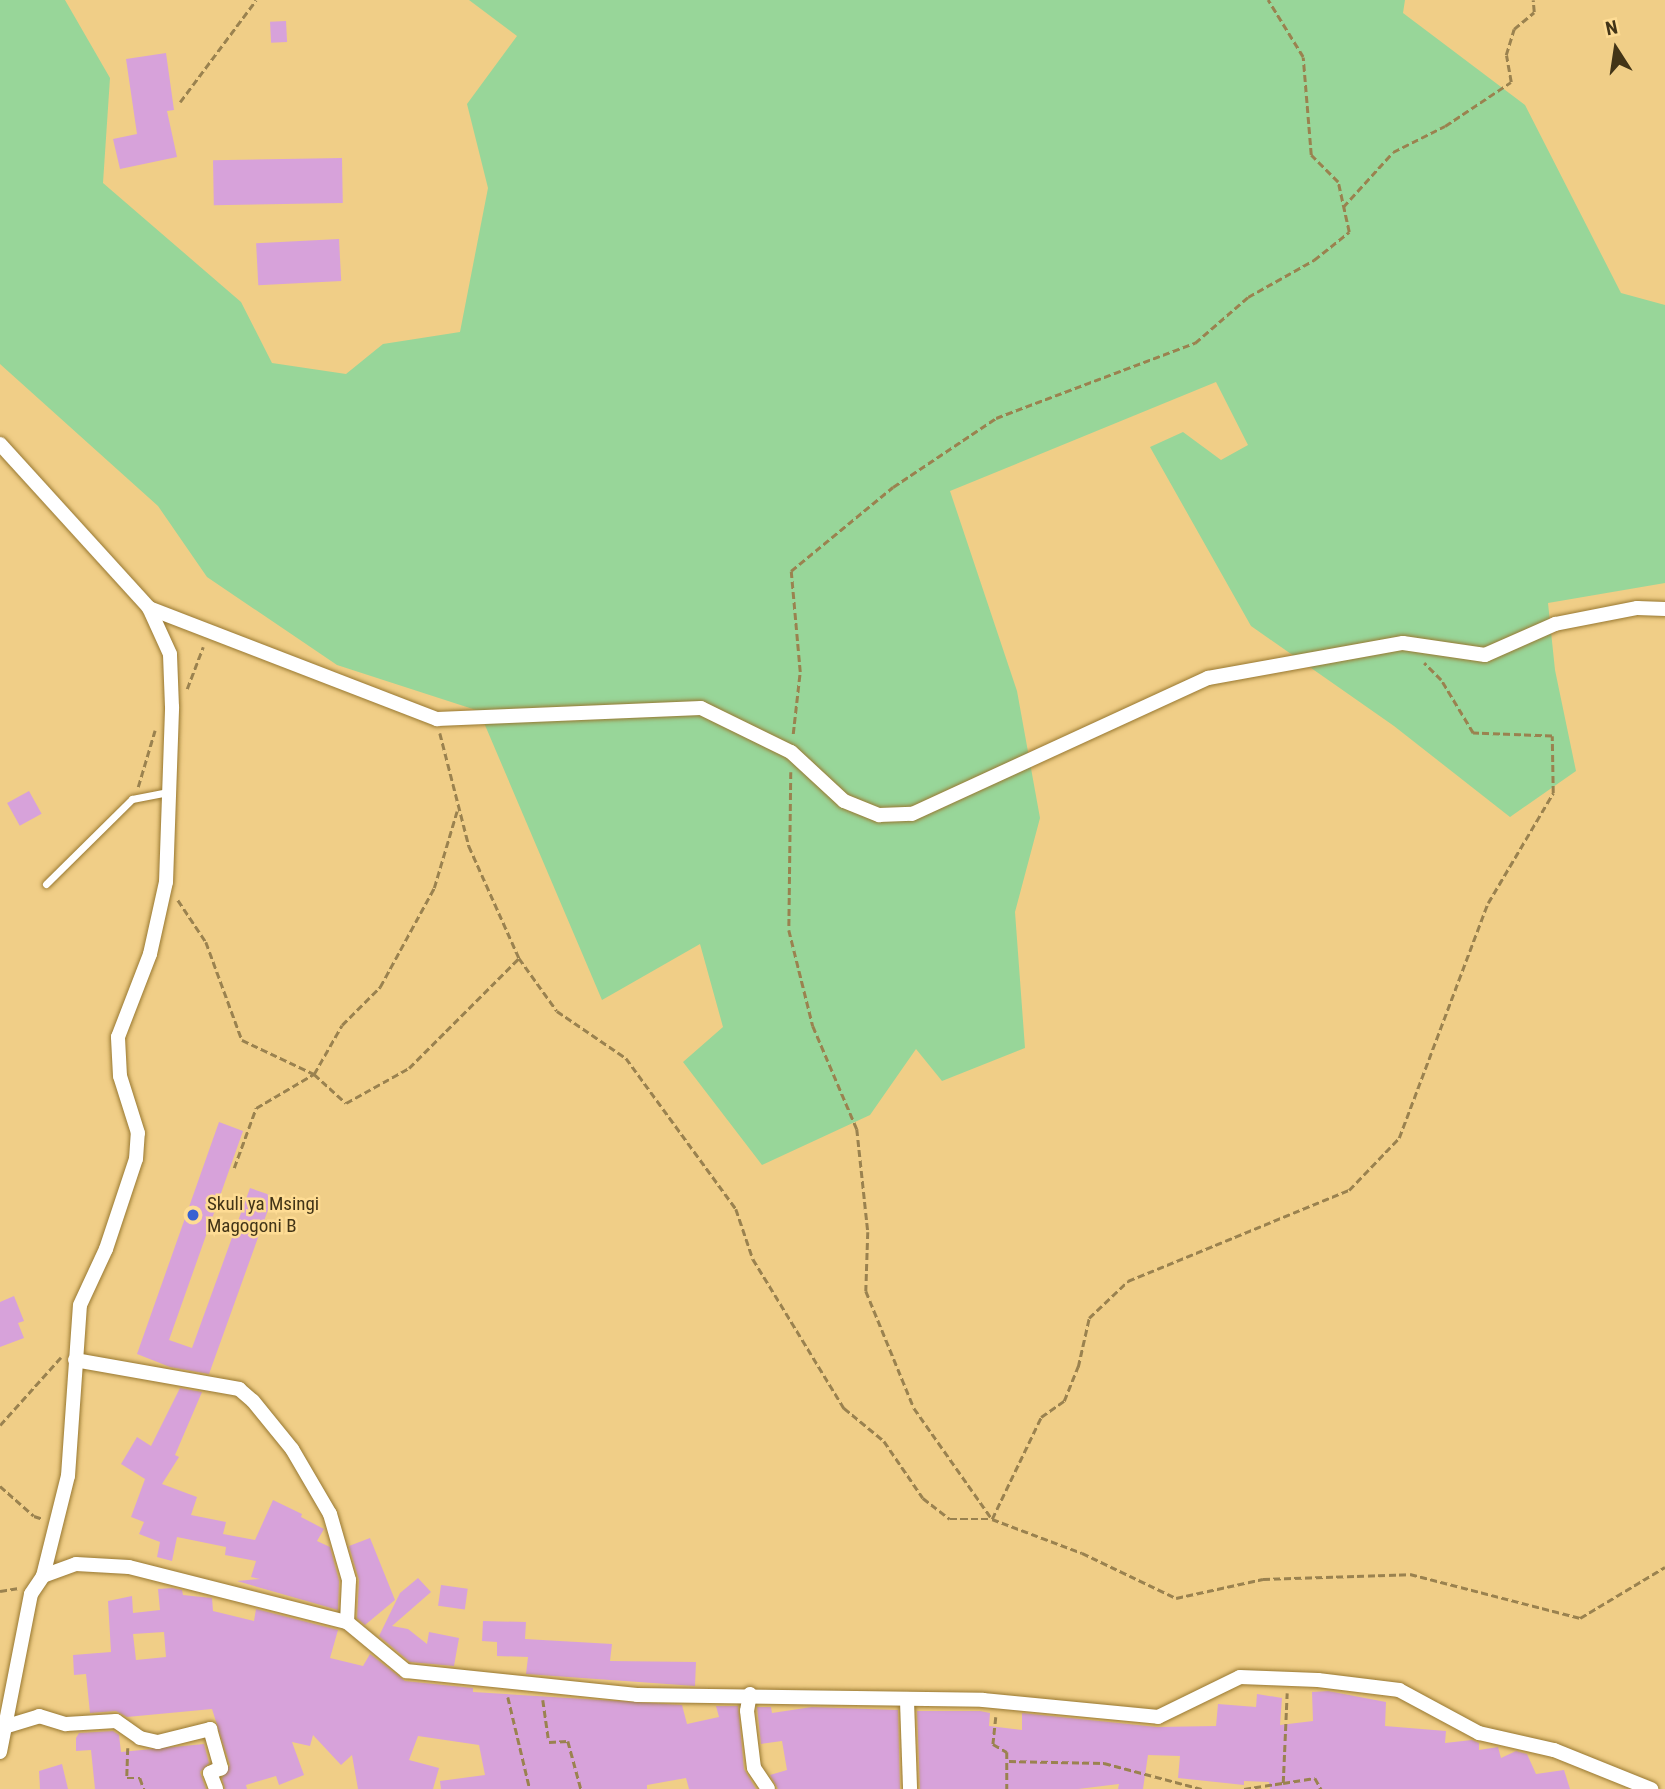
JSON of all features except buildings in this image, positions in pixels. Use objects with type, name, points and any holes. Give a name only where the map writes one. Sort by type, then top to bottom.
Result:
[{"type":"street","points":[[0,444],[149,608],[170,654],[166,882],[150,954],[118,1037],[120,1076],[138,1133],[136,1158],[106,1249],[80,1305],[70,1356],[68,1476],[53,1521],[43,1576],[31,1594],[5,1684],[4,1727],[0,1752]]},
{"type":"street","points":[[149,608],[437,719],[701,708],[791,752],[820,782],[855,807],[879,815],[912,814],[1208,678],[1404,643],[1485,655],[1555,624],[1637,608],[1665,610]]},
{"type":"street","points":[[70,1356],[239,1389],[253,1401],[292,1449],[330,1514],[349,1580],[347,1622]]},
{"type":"street","points":[[43,1576],[76,1564],[129,1567],[347,1622],[406,1671],[637,1695],[750,1694],[998,1702],[1158,1717],[1240,1677],[1399,1690],[1479,1733],[1554,1751],[1651,1789]]},
{"type":"street","points":[[750,1694],[747,1711],[752,1759],[768,1789]]},
{"type":"street","points":[[907,1701],[910,1789]]},
{"type":"street","points":[[4,1727],[39,1716],[66,1724],[124,1724],[140,1738],[158,1742],[209,1729],[221,1768],[211,1773],[216,1789]]},
{"type":"lane","points":[[46,884],[132,799],[169,792]]},
{"type":"path","points":[[180,102],[256,0]]},
{"type":"path","points":[[992,1518],[914,1408],[866,1291],[868,1232],[857,1129],[813,1026],[789,930],[791,752],[800,673],[791,571],[892,487],[996,418],[1195,343],[1248,297],[1314,260],[1349,232],[1338,182],[1311,155],[1303,57],[1268,0]]},
{"type":"path","points":[[1343,207],[1393,152],[1445,126],[1511,82],[1506,55],[1514,29],[1534,12],[1533,0]]},
{"type":"path","points":[[992,1518],[1041,1417],[1064,1401],[1078,1367],[1089,1318],[1128,1281],[1349,1190],[1399,1138],[1488,903],[1553,793],[1552,736],[1473,733],[1441,680],[1422,661]]},
{"type":"path","points":[[437,719],[457,811],[519,958],[557,1011],[626,1058],[736,1209],[753,1259],[844,1408],[884,1441],[923,1498],[950,1519],[992,1518],[1082,1553],[1176,1598],[1263,1579],[1410,1574],[1580,1618],[1665,1567]]},
{"type":"path","points":[[234,1168],[256,1108],[313,1074],[342,1026],[380,987],[434,888],[457,811]]},
{"type":"path","points":[[166,882],[206,942],[242,1040],[313,1074],[346,1104],[409,1068],[519,958]]},
{"type":"path","points":[[0,1425],[70,1356]]},
{"type":"path","points":[[0,1486],[34,1516],[53,1521]]},
{"type":"path","points":[[1283,1783],[1288,1679]]},
{"type":"path","points":[[509,1682],[507,1701],[530,1789]]},
{"type":"path","points":[[533,1683],[542,1693],[549,1742],[568,1741],[581,1789]]},
{"type":"path","points":[[998,1702],[993,1744],[1007,1752],[1007,1789]]},
{"type":"path","points":[[124,1724],[129,1740],[127,1778],[140,1778],[144,1789]]},
{"type":"path","points":[[1009,1762],[1104,1763],[1202,1789]]},
{"type":"path","points":[[1244,1789],[1315,1778],[1321,1789]]},
{"type":"green space","points":[[0,0],[65,0],[110,78],[103,183],[241,302],[272,363],[346,374],[383,344],[460,332],[488,188],[467,104],[517,36],[469,0],[1405,0],[1403,13],[1525,105],[1621,293],[1665,305],[1665,583],[1548,603],[1555,670],[1576,771],[1510,817],[1394,726],[1251,626],[1150,447],[1183,432],[1221,460],[1248,445],[1216,382],[950,491],[1017,691],[1040,818],[1015,912],[1025,1048],[942,1081],[916,1049],[870,1115],[762,1165],[683,1062],[723,1027],[700,944],[602,1000],[479,711],[337,665],[207,577],[158,506],[0,364]]},
{"type":"place","name":"Skuli ya Msingi Magogoni B","points":[[193,1215]]}]
